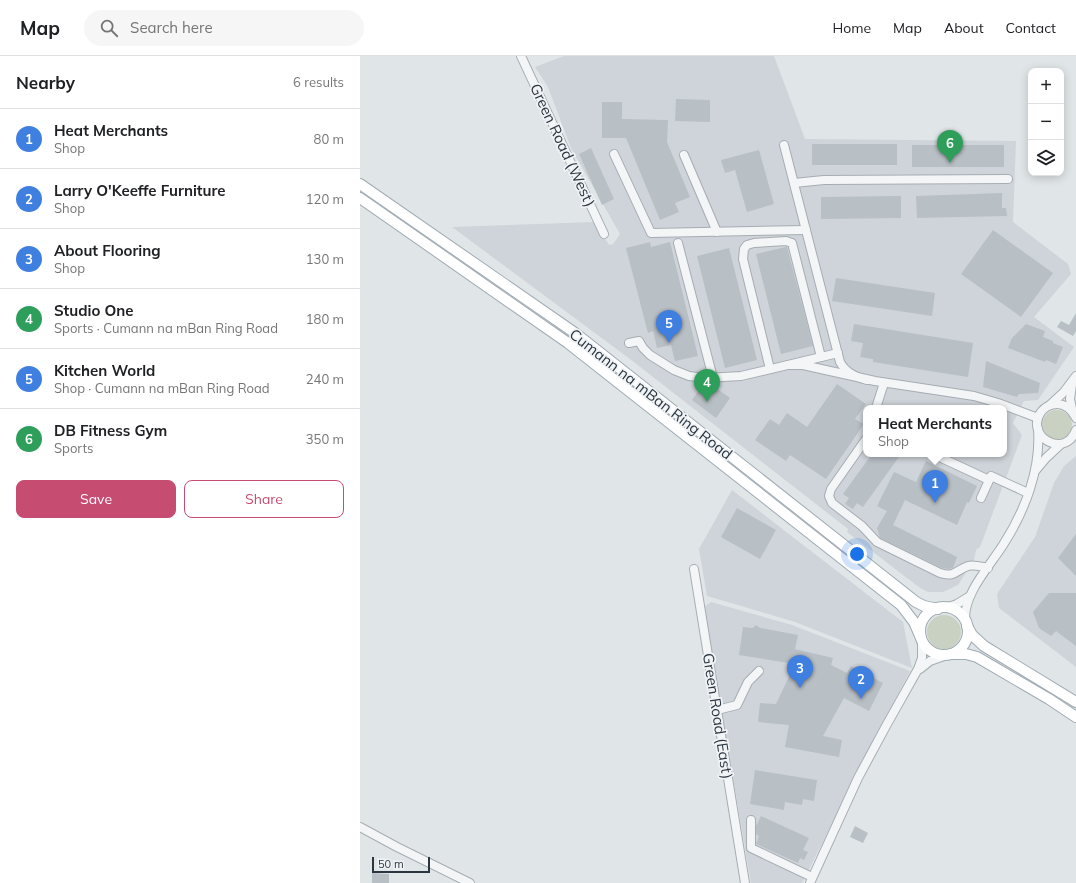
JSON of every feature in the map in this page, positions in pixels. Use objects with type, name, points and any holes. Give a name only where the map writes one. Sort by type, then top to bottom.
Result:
[{"type":"main road","name":"Cumann na mBan Ring Road","points":[[360,184],[575,334],[916,602],[924,606],[942,608]]},
{"type":"main road","name":"Cumann na mBan Ring Road","points":[[360,198],[568,343],[901,605],[914,622],[922,640]]},
{"type":"main road","points":[[1076,702],[987,648],[975,639],[966,623],[957,612],[942,608],[927,615],[922,621],[920,629],[922,640],[927,648],[934,653],[948,655],[966,654],[977,657],[1049,699],[1076,717]]},
{"type":"main road","points":[[948,655],[958,650],[964,643],[967,635],[966,623]]},
{"type":"street","name":"Green Road (West)","points":[[521,56],[604,234]]},
{"type":"street","points":[[784,145],[841,363],[846,370],[855,376],[866,380]]},
{"type":"street","points":[[614,154],[651,233],[806,230]]},
{"type":"street","points":[[684,154],[716,232]]},
{"type":"street","points":[[794,183],[824,180],[1008,179]]},
{"type":"street","points":[[770,369],[742,259],[744,249],[749,244],[786,240],[790,241],[792,244],[822,356]]},
{"type":"street","points":[[678,243],[713,378]]},
{"type":"street","points":[[628,344],[639,341],[643,348],[648,352],[674,370],[689,376],[713,378],[736,377],[838,353]]},
{"type":"street","points":[[788,365],[794,364],[807,366],[866,380],[983,398],[1002,405]]},
{"type":"street","points":[[966,623],[965,610],[970,596],[1015,525],[1028,493],[1038,454],[1038,418],[1046,407],[1059,398],[1075,378]]},
{"type":"street","points":[[1075,378],[1070,399],[1075,416]]},
{"type":"street","points":[[877,405],[884,383]]},
{"type":"street","points":[[1046,407],[1051,405],[1061,405],[1070,409],[1075,416]]},
{"type":"street","points":[[1007,407],[1038,418]]},
{"type":"street","points":[[1038,429],[1040,434],[1049,442],[1061,444]]},
{"type":"street","points":[[1033,476],[1041,464],[1061,444],[1074,437],[1076,430]]},
{"type":"street","points":[[863,443],[832,489],[829,496],[832,503],[862,526],[879,543],[940,573],[946,575],[953,574],[969,566],[988,568]]},
{"type":"street","points":[[939,457],[989,480]]},
{"type":"street","points":[[981,498],[991,476],[1028,493]]},
{"type":"street","name":"Green Road (East)","points":[[694,569],[745,883]]},
{"type":"street","points":[[942,608],[957,604],[970,596]]},
{"type":"street","points":[[750,820],[751,848],[811,880],[858,778],[916,674],[922,658],[922,640]]},
{"type":"street","points":[[916,674],[930,661],[948,655]]},
{"type":"street","points":[[717,710],[737,705],[748,682],[759,671]]},
{"type":"street","points":[[360,827],[470,883]]},
{"type":"shaded area","points":[[564,56],[774,56],[805,139],[1016,141],[1013,222],[1068,264],[1071,274],[1034,317],[1074,347],[1038,400],[1024,401],[1013,423],[1022,435],[980,547],[976,550],[974,560],[958,585],[943,592],[928,592],[920,588],[847,532],[848,529],[630,359],[452,227],[595,222],[609,245],[613,244],[620,234],[571,148],[548,87],[535,67]]},
{"type":"shaded area","points":[[1076,456],[1076,667],[999,608],[997,594],[1035,537],[1054,483],[1064,466]]},
{"type":"shaded area","points":[[732,490],[903,622],[912,668],[795,622],[707,596],[699,549]]},
{"type":"shaded area","points":[[711,602],[792,625],[910,671],[802,883],[751,883],[704,607]]},
{"type":"green space","points":[[1057,410],[1067,415],[1072,425],[1067,435],[1057,440],[1047,435],[1042,425],[1047,415]]},
{"type":"green space","points":[[941,615],[947,615],[951,616],[958,622],[961,632],[960,639],[954,646],[947,649],[941,649],[937,648],[930,642],[927,635],[927,629],[928,625],[934,618]]},
{"type":"building","points":[[676,99],[710,100],[710,122],[675,121]]},
{"type":"building","points":[[602,102],[622,102],[622,119],[668,120],[667,142],[690,197],[675,203],[679,212],[660,220],[626,138],[602,138]]},
{"type":"building","points":[[812,144],[897,144],[897,165],[812,165]]},
{"type":"building","points":[[912,145],[1004,145],[1004,167],[912,167]]},
{"type":"building","points":[[591,148],[614,199],[602,205],[579,154]]},
{"type":"building","points":[[759,150],[774,204],[747,212],[735,170],[725,173],[721,160]]},
{"type":"building","points":[[1002,193],[1002,208],[1006,208],[1007,216],[917,218],[916,196]]},
{"type":"building","points":[[901,196],[901,218],[821,219],[821,197]]},
{"type":"building","points":[[993,230],[1053,273],[1021,317],[961,274]]},
{"type":"building","points":[[650,242],[651,247],[670,242],[698,356],[675,361],[671,345],[657,348],[653,331],[648,333],[626,248]]},
{"type":"building","points":[[787,247],[813,346],[781,354],[756,254]]},
{"type":"building","points":[[729,248],[757,360],[725,368],[697,256]]},
{"type":"building","points":[[836,278],[935,293],[932,316],[832,301]]},
{"type":"building","points":[[1076,313],[1076,331],[1073,336],[1057,327],[1061,321],[1069,325]]},
{"type":"building","points":[[854,324],[973,343],[968,377],[873,362],[873,359],[860,357],[863,343],[851,341]]},
{"type":"building","points":[[1026,324],[1045,331],[1043,337],[1063,347],[1056,364],[1046,360],[1045,362],[1008,348],[1012,338]]},
{"type":"building","points":[[986,361],[1040,383],[1038,393],[1019,394],[1017,397],[983,387]]},
{"type":"building","points":[[837,384],[866,404],[863,405],[863,408],[855,419],[863,423],[863,425],[826,479],[790,455],[786,461],[755,440],[770,419],[779,425],[787,413],[807,427]]},
{"type":"building","points":[[708,388],[713,392],[716,388],[730,398],[716,418],[692,400],[700,389],[705,393]]},
{"type":"building","points":[[870,457],[899,457],[863,507],[857,503],[853,509],[845,504],[849,498],[843,494]]},
{"type":"building","points":[[926,461],[977,486],[969,503],[967,502],[957,525],[905,500],[893,525],[957,557],[953,568],[949,569],[942,568],[880,538],[877,528],[887,511],[877,506],[894,472],[916,482]]},
{"type":"building","points":[[737,508],[776,530],[760,559],[721,537]]},
{"type":"building","points":[[1076,534],[1076,576],[1058,558]]},
{"type":"building","points":[[1049,593],[1076,593],[1076,646],[1056,631],[1051,636],[1039,628],[1033,612]]},
{"type":"building","points":[[756,625],[760,628],[798,635],[795,649],[833,658],[831,665],[847,673],[851,666],[883,683],[869,711],[844,698],[823,736],[842,740],[839,757],[785,747],[789,725],[758,722],[760,703],[776,704],[795,664],[739,655],[743,627],[753,628]]},
{"type":"building","points":[[755,770],[817,780],[814,801],[803,799],[802,805],[785,802],[784,810],[750,804]]},
{"type":"building","points":[[761,816],[809,838],[803,850],[808,852],[804,860],[800,858],[798,863],[756,844],[759,836],[756,834],[756,826]]},
{"type":"building","points":[[855,826],[868,833],[863,843],[850,837]]},
{"type":"building","points":[[372,873],[389,874],[389,883],[372,883]]},
{"type":"place","name":"DB Fitness Gym","points":[[950,163]]},
{"type":"place","name":"Kitchen World","points":[[669,343]]},
{"type":"place","name":"Studio One","points":[[707,402]]},
{"type":"place","name":"Heat Merchants","points":[[935,503]]},
{"type":"place","name":"About Flooring","points":[[800,688]]},
{"type":"place","name":"Larry O'Keeffe Furniture","points":[[861,699]]}]
